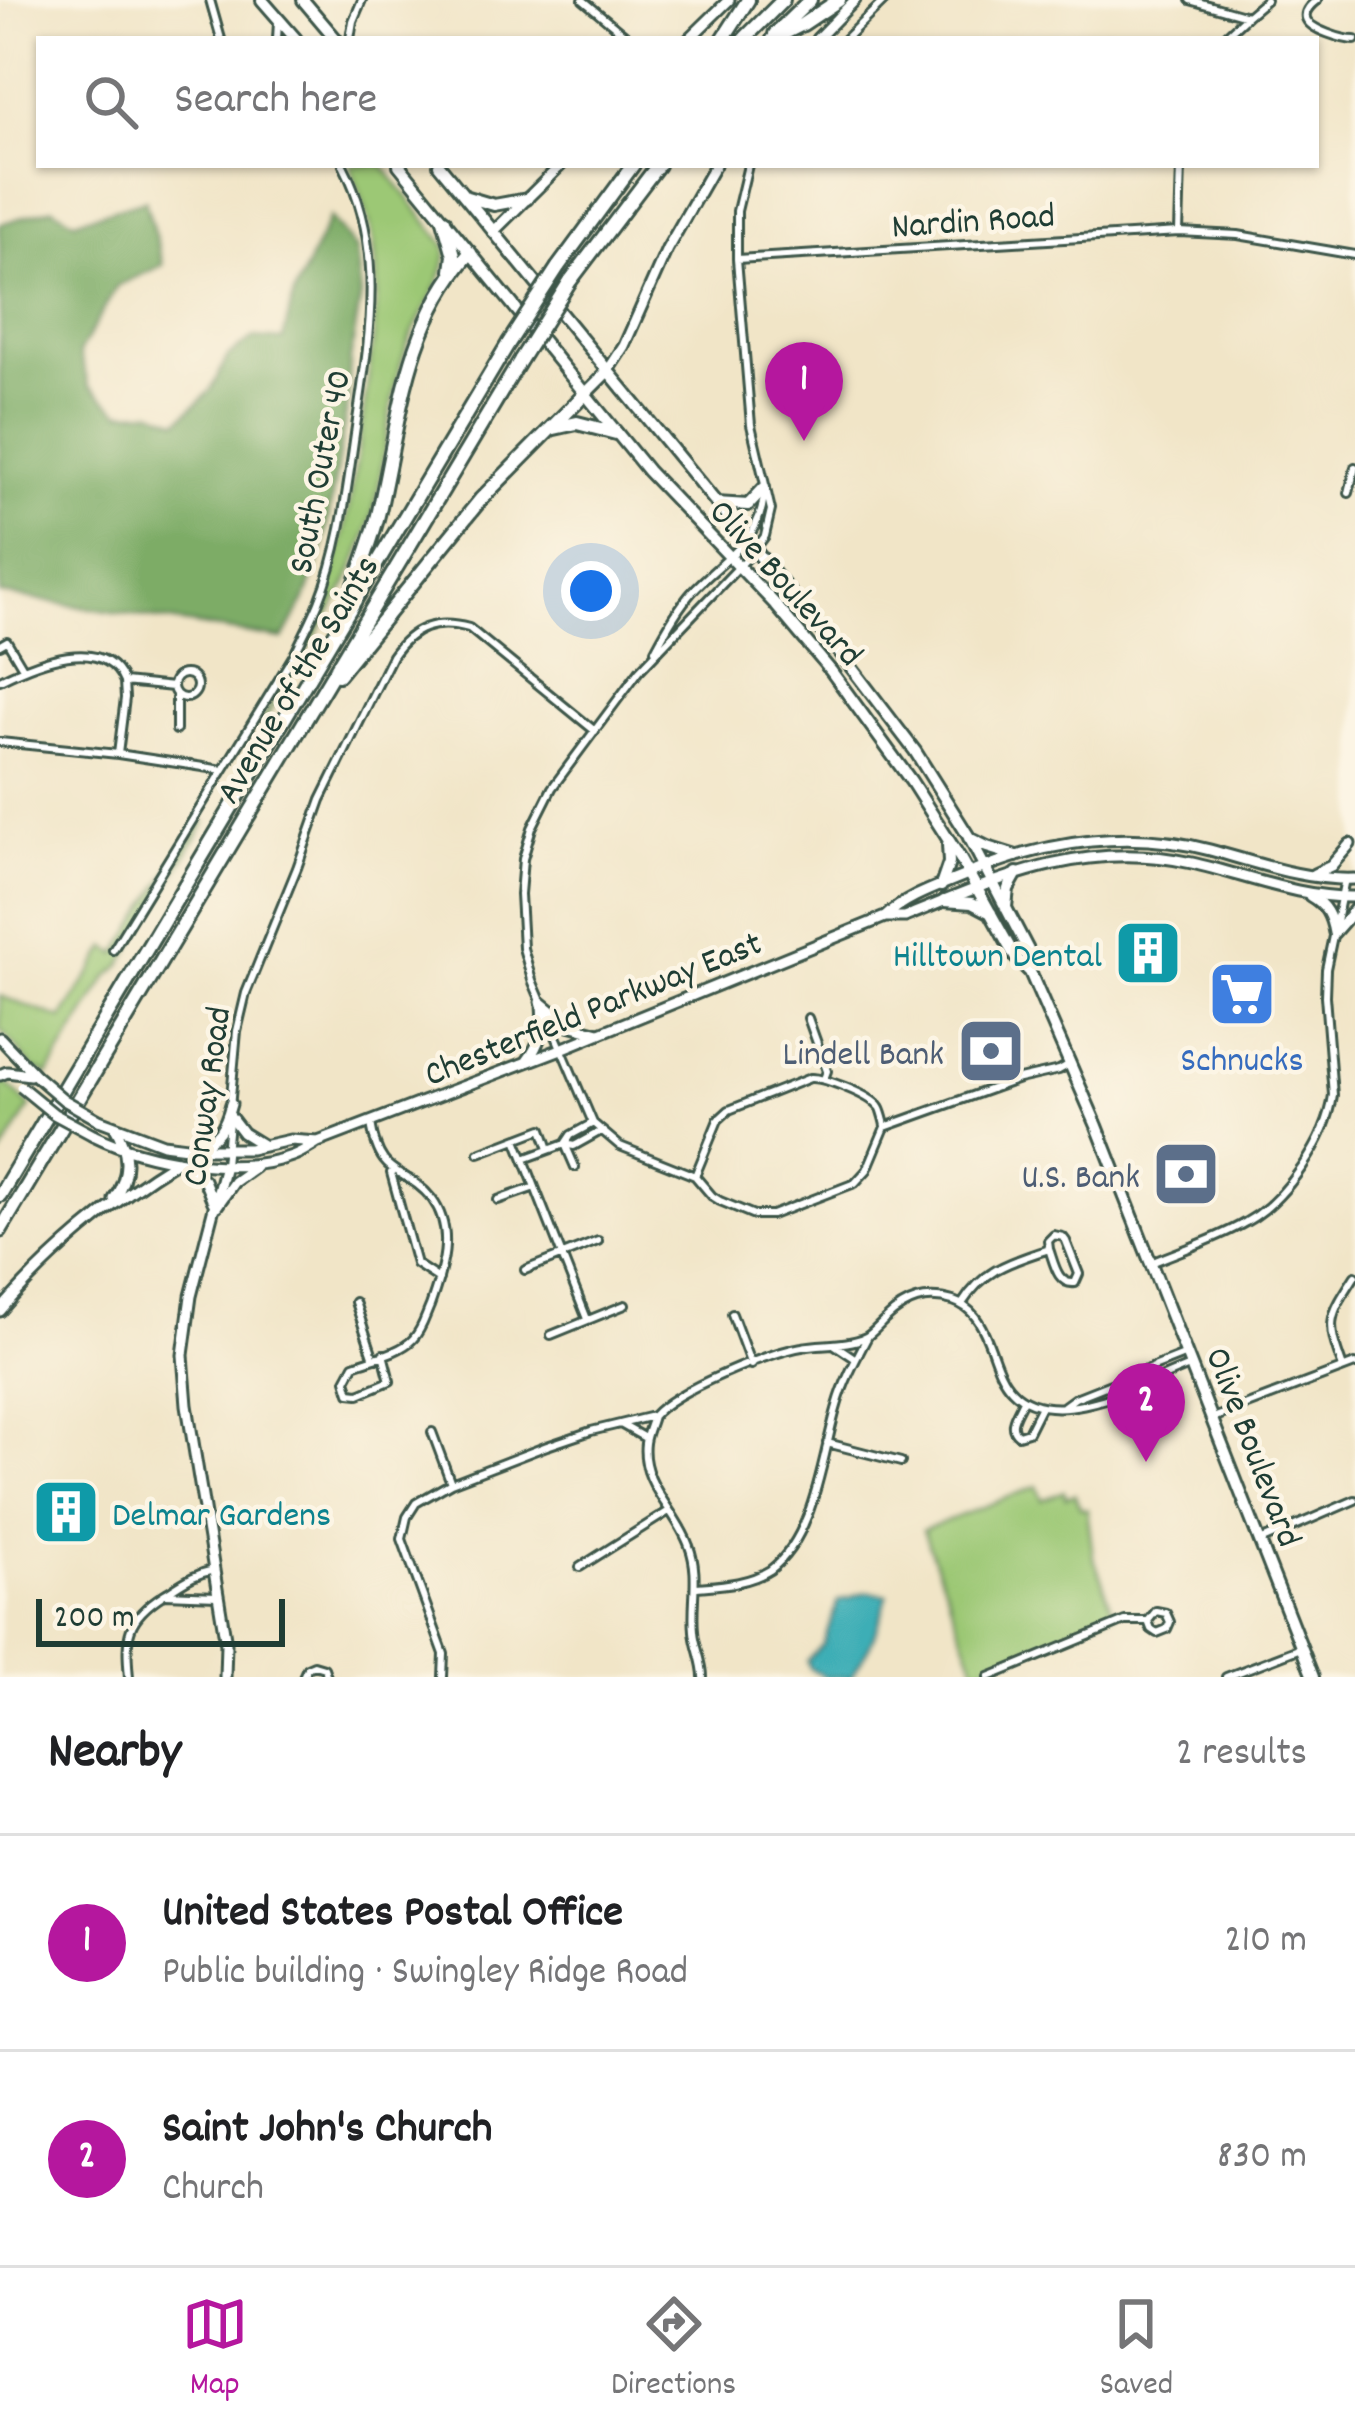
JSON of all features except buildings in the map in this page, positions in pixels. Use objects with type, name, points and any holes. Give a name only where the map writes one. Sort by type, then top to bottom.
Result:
[{"type":"highway","points":[[725,36],[748,0]]},
{"type":"highway","points":[[747,36],[783,0]]},
{"type":"highway","points":[[775,36],[811,0]]},
{"type":"highway","points":[[778,36],[839,0]]},
{"type":"highway","name":"Avenue of the Saints","points":[[0,1195],[508,344],[558,266],[632,168]]},
{"type":"highway","name":"Avenue of the Saints","points":[[0,1232],[521,359],[571,281],[656,168]]},
{"type":"highway","points":[[444,220],[454,255],[452,273]]},
{"type":"highway","points":[[341,622],[374,532],[414,348],[452,273],[470,253]]},
{"type":"highway","points":[[321,693],[481,499],[584,394]]},
{"type":"highway","points":[[548,429],[577,422],[616,434]]},
{"type":"main road","points":[[262,0],[294,36]]},
{"type":"main road","points":[[303,0],[333,36]]},
{"type":"main road","name":"Olive Boulevard","points":[[401,168],[616,434],[831,670],[946,835],[1015,957],[1030,972]]},
{"type":"main road","name":"Olive Boulevard","points":[[441,168],[814,621],[915,752],[969,837],[1028,950],[1030,972],[1072,1064],[1313,1677]]},
{"type":"main road","points":[[462,193],[494,206],[527,199]]},
{"type":"main road","points":[[470,253],[493,232]]},
{"type":"main road","points":[[584,394],[608,373]]},
{"type":"main road","points":[[713,502],[748,506],[764,488]]},
{"type":"main road","points":[[941,886],[949,863],[946,835]]},
{"type":"main road","points":[[969,837],[1016,856]]},
{"type":"main road","points":[[1006,910],[1008,889],[1017,873]]},
{"type":"main road","points":[[944,901],[972,904],[991,914]]},
{"type":"street","points":[[210,0],[219,36]]},
{"type":"street","points":[[350,36],[362,0]]},
{"type":"street","points":[[691,36],[729,0]]},
{"type":"street","points":[[820,36],[855,0]]},
{"type":"street","points":[[848,36],[885,0]]},
{"type":"street","points":[[1190,0],[1247,16]]},
{"type":"street","points":[[1225,36],[1266,0]]},
{"type":"street","points":[[1317,0],[1306,12],[1310,24],[1340,39],[1355,40]]},
{"type":"street","points":[[585,1],[626,36]]},
{"type":"street","points":[[278,36],[279,18]]},
{"type":"street","name":"South Outer 40","points":[[113,950],[295,652],[331,563],[371,320],[370,252],[344,168]]},
{"type":"street","points":[[493,232],[558,168]]},
{"type":"street","points":[[608,373],[667,249],[713,168]]},
{"type":"street","points":[[695,1176],[718,1120],[729,1110],[810,1078],[824,1079],[880,1107],[886,1127],[856,1183],[772,1215],[754,1215],[720,1201],[695,1176],[620,1146],[593,1123],[542,1003],[523,948],[520,894],[532,828],[545,800],[652,656],[685,601],[728,556],[765,536],[771,520],[748,401],[736,259],[736,211],[747,168]]},
{"type":"street","points":[[1179,232],[1180,168]]},
{"type":"street","name":"Nardin Road","points":[[736,259],[1179,232],[1238,235],[1355,255]]},
{"type":"street","points":[[1349,493],[1355,467]]},
{"type":"street","points":[[652,656],[739,566],[758,526],[764,488]]},
{"type":"street","name":"Conway Road","points":[[225,1677],[226,1644],[183,1354],[191,1296],[226,1166],[237,1031],[246,993],[321,800],[392,656],[405,639],[426,626],[469,628],[595,731]]},
{"type":"street","points":[[0,645],[7,641],[23,668]]},
{"type":"street","points":[[0,680],[23,668],[65,658],[93,656],[113,664],[124,682],[125,698],[118,754]]},
{"type":"street","points":[[124,682],[175,691],[176,730]]},
{"type":"street","points":[[0,742],[223,770]]},
{"type":"street","name":"Chesterfield Parkway East","points":[[2,1070],[54,1114],[126,1149],[226,1166],[266,1162],[293,1156],[318,1142],[599,1034],[885,917],[899,904],[1016,856],[1079,842],[1135,838],[1207,849],[1306,875],[1350,879]]},
{"type":"street","points":[[1306,875],[1328,868],[1350,844],[1355,856]]},
{"type":"street","name":"Chesterfield Parkway East","points":[[885,917],[904,917],[1017,873],[1111,855],[1191,863],[1300,891],[1355,897]]},
{"type":"street","points":[[1151,1263],[1246,1222],[1282,1190],[1319,1140],[1333,1095],[1325,982],[1350,879]]},
{"type":"street","points":[[1300,891],[1320,902],[1334,933]]},
{"type":"street","points":[[1334,933],[1355,909]]},
{"type":"street","points":[[542,1003],[569,1025],[599,1034]]},
{"type":"street","points":[[526,1063],[544,1027],[542,1003]]},
{"type":"street","points":[[808,1018],[827,1071],[824,1079]]},
{"type":"street","name":"Chesterfield Parkway East","points":[[0,1037],[32,1074],[64,1100],[99,1120],[163,1144],[227,1150],[290,1140],[318,1142]]},
{"type":"street","points":[[886,1127],[1019,1078],[1072,1064]]},
{"type":"street","points":[[2,1070],[32,1074]]},
{"type":"street","points":[[230,1110],[239,1130],[264,1146]]},
{"type":"street","points":[[191,1148],[218,1136],[230,1110]]},
{"type":"street","points":[[371,1123],[374,1142],[390,1170],[416,1264],[439,1279]]},
{"type":"street","points":[[565,1144],[571,1135],[593,1123]]},
{"type":"street","points":[[109,1208],[125,1178],[126,1149],[114,1126]]},
{"type":"street","points":[[479,1153],[542,1129],[549,1149]]},
{"type":"street","points":[[524,1159],[565,1144],[574,1146],[601,1131]]},
{"type":"street","points":[[516,1139],[587,1319]]},
{"type":"street","points":[[565,1144],[575,1166]]},
{"type":"street","points":[[0,1310],[109,1208],[178,1161],[204,1180],[214,1210]]},
{"type":"street","points":[[214,1210],[234,1182],[266,1162]]},
{"type":"street","points":[[383,1354],[390,1381],[350,1393],[346,1380],[354,1365],[408,1344],[417,1335],[445,1253],[439,1210],[429,1195],[390,1170]]},
{"type":"street","points":[[498,1201],[535,1187]]},
{"type":"street","points":[[1054,1235],[1066,1241],[1079,1274],[1075,1283],[1062,1281],[1049,1249],[1048,1241],[1054,1235]]},
{"type":"street","points":[[524,1270],[598,1240]]},
{"type":"street","points":[[962,1304],[987,1274],[1049,1249]]},
{"type":"street","points":[[1343,1368],[1330,1324],[1355,1276]]},
{"type":"street","points":[[697,1587],[744,1581],[781,1559],[808,1515],[843,1386],[856,1359],[868,1336],[913,1300],[938,1298],[962,1304],[978,1320],[1002,1377],[1023,1400],[1040,1408],[1079,1408],[1190,1360]]},
{"type":"street","points":[[355,1302],[374,1357]]},
{"type":"street","points":[[550,1335],[625,1305]]},
{"type":"street","points":[[732,1314],[751,1364]]},
{"type":"street","points":[[703,1677],[694,1633],[697,1587],[689,1546],[646,1466],[646,1439],[653,1416],[683,1392],[793,1348],[868,1336]]},
{"type":"street","points":[[832,1343],[856,1359]]},
{"type":"street","points":[[1213,1418],[1355,1364]]},
{"type":"street","points":[[1023,1400],[1012,1425],[1018,1435],[1028,1432],[1040,1408]]},
{"type":"street","points":[[443,1677],[444,1654],[402,1539],[416,1502],[451,1483],[577,1435],[653,1416]]},
{"type":"street","points":[[622,1425],[646,1439]]},
{"type":"street","points":[[431,1432],[451,1483]]},
{"type":"street","points":[[827,1443],[901,1462]]},
{"type":"street","points":[[1260,1541],[1355,1500]]},
{"type":"street","points":[[580,1567],[669,1510]]},
{"type":"street","points":[[129,1677],[132,1624],[146,1605],[194,1575],[214,1570]]},
{"type":"street","points":[[194,1575],[197,1595]]},
{"type":"street","points":[[166,1594],[218,1596]]},
{"type":"street","points":[[995,1676],[1125,1621],[1148,1621]]},
{"type":"street","points":[[1226,1677],[1302,1648]]},
{"type":"street","points":[[304,1677],[314,1665],[323,1668],[326,1677]]},
{"type":"green space","points":[[351,168],[384,168],[445,245],[446,256],[400,366],[377,496],[360,553],[346,585],[264,722],[319,615],[342,539],[357,461],[377,285],[364,204]]},
{"type":"green space","points":[[145,200],[163,265],[117,286],[79,353],[89,386],[121,412],[154,411],[178,421],[210,391],[228,356],[254,338],[283,340],[294,294],[330,217],[356,250],[361,295],[323,549],[306,597],[283,639],[0,594],[0,224],[53,208],[74,221]]},
{"type":"green space","points":[[202,819],[205,822],[120,967],[108,976],[48,1075],[36,1071],[0,1029],[0,996],[62,1019],[107,947],[117,954]]},
{"type":"green space","points":[[5,1082],[30,1107],[0,1157],[0,1083]]},
{"type":"green space","points":[[1037,1486],[1042,1500],[1064,1491],[1066,1497],[1075,1494],[1080,1508],[1087,1509],[1093,1556],[1114,1613],[976,1670],[923,1530]]},
{"type":"water","points":[[867,1592],[887,1595],[873,1638],[851,1677],[826,1677],[809,1668],[807,1661],[823,1644],[838,1601]]},
{"type":"place","name":"United States Postal Office","points":[[804,441]]},
{"type":"place","name":"Hilltown Dental","points":[[1148,953]]},
{"type":"place","name":"Schnucks","points":[[1242,994]]},
{"type":"place","name":"Lindell Bank","points":[[991,1051]]},
{"type":"place","name":"U.S. Bank","points":[[1186,1174]]},
{"type":"place","name":"Saint John's Church","points":[[1146,1462]]},
{"type":"place","name":"Delmar Gardens","points":[[66,1512]]}]
